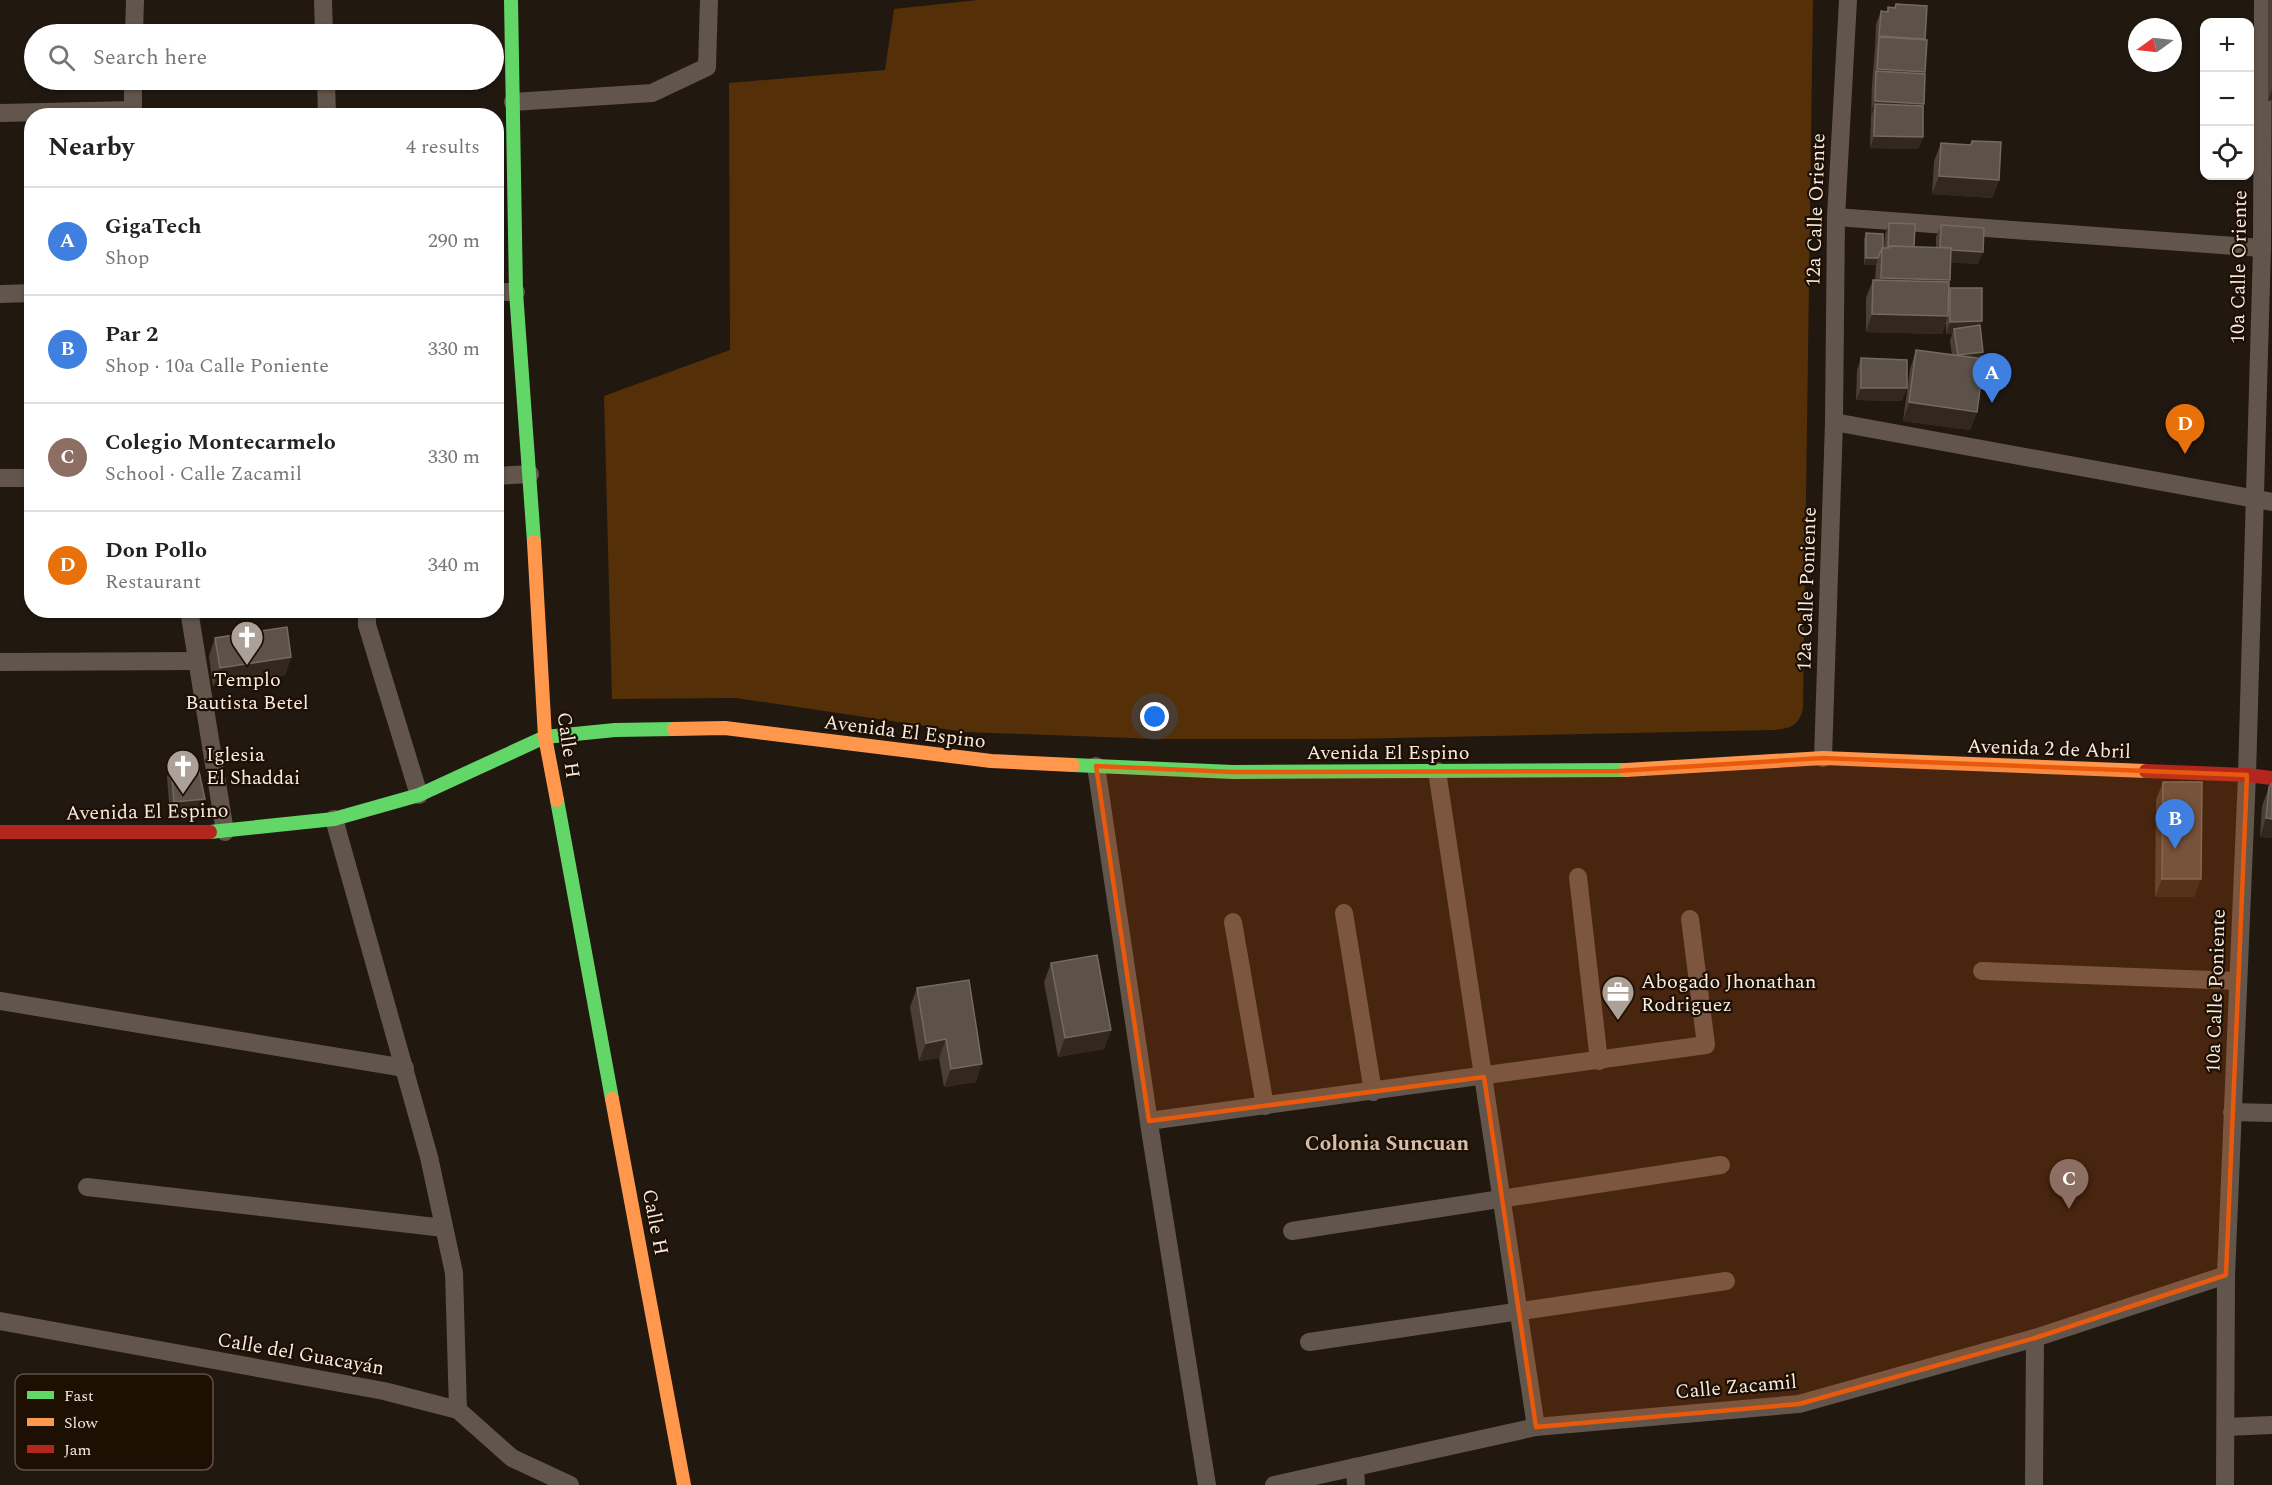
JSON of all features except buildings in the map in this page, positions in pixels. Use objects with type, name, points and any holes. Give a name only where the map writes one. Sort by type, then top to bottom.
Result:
[{"type":"street","points":[[134,24],[135,0]]},
{"type":"street","points":[[323,0],[324,24]]},
{"type":"street","name":"Calle H","points":[[511,0],[516,292],[530,474],[545,736],[684,1485]]},
{"type":"street","points":[[513,102],[652,93],[707,67],[709,0]]},
{"type":"street","name":"12a Calle Oriente","points":[[1834,422],[1836,217],[1848,0]]},
{"type":"street","name":"10a Calle Oriente","points":[[2263,0],[2264,501]]},
{"type":"street","points":[[132,108],[133,90]]},
{"type":"street","points":[[326,90],[327,108]]},
{"type":"street","points":[[0,113],[24,113]]},
{"type":"street","points":[[1836,217],[2262,248]]},
{"type":"street","points":[[504,292],[516,292]]},
{"type":"street","points":[[0,294],[24,293]]},
{"type":"street","points":[[1834,422],[2264,501]]},
{"type":"street","name":"12a Calle Poniente","points":[[1823,758],[1834,422]]},
{"type":"street","points":[[504,476],[530,474]]},
{"type":"street","points":[[0,478],[24,478]]},
{"type":"street","name":"10a Calle Poniente","points":[[2225,1485],[2226,1275],[2232,1112],[2247,775],[2264,501]]},
{"type":"street","points":[[190,618],[225,832]]},
{"type":"street","points":[[367,618],[367,625],[419,795]]},
{"type":"street","points":[[0,662],[197,661]]},
{"type":"street","name":"Avenida El Espino","points":[[0,831],[225,832],[334,819],[419,795],[545,736],[615,730],[725,728],[991,761],[1233,772],[1617,771],[1823,758]]},
{"type":"street","name":"Avenida 2 de Abril","points":[[1823,758],[2247,775],[2272,778]]},
{"type":"street","points":[[1096,766],[1207,1485]]},
{"type":"street","points":[[1437,771],[1536,1426]]},
{"type":"street","points":[[334,819],[429,1157],[454,1273],[458,1410]]},
{"type":"street","points":[[1578,876],[1599,1061]]},
{"type":"street","points":[[1344,913],[1373,1092]]},
{"type":"street","points":[[1149,1121],[1706,1045],[1690,919]]},
{"type":"street","points":[[1233,922],[1264,1106]]},
{"type":"street","points":[[1982,971],[2238,981]]},
{"type":"street","points":[[0,1001],[405,1068]]},
{"type":"street","points":[[2232,1112],[2272,1113]]},
{"type":"street","points":[[1292,1231],[1721,1165]]},
{"type":"street","points":[[87,1186],[444,1228]]},
{"type":"street","name":"Calle Zacamil","points":[[1274,1485],[1356,1476],[1536,1426],[1799,1404],[2035,1338],[2226,1275]]},
{"type":"street","points":[[1309,1342],[1726,1281]]},
{"type":"street","name":"Calle del Guacayán","points":[[0,1321],[384,1391],[458,1410],[512,1458],[570,1485]]},
{"type":"street","points":[[2034,1485],[2035,1338]]},
{"type":"street","points":[[2226,1427],[2272,1425]]},
{"type":"highlighted area","points":[[1823,758],[2247,775],[2226,1275],[2035,1338],[1799,1404],[1536,1427],[1484,1077],[1149,1121],[1096,766],[1233,772],[1617,771]]},
{"type":"shaded area","points":[[977,0],[1813,0],[1803,709],[1796,723],[1790,727],[1775,730],[1347,739],[1157,739],[965,732],[736,698],[612,699],[604,396],[730,350],[729,83],[885,70],[894,9]]},
{"type":"traffic: fast","points":[[511,0],[516,292],[534,542]]},
{"type":"traffic: fast","points":[[210,832],[334,819],[419,795],[545,737],[615,730],[674,729]]},
{"type":"traffic: fast","points":[[1073,765],[1233,772],[1626,770]]},
{"type":"traffic: fast","points":[[557,800],[612,1099]]},
{"type":"traffic: slow","points":[[534,542],[545,737],[557,800]]},
{"type":"traffic: slow","points":[[674,729],[725,728],[991,761],[1073,765]]},
{"type":"traffic: slow","points":[[1626,770],[1823,758],[2146,771]]},
{"type":"traffic: slow","points":[[612,1099],[684,1485]]},
{"type":"traffic: jam","points":[[2146,771],[2272,778]]},
{"type":"traffic: jam","points":[[0,832],[210,832]]},
{"type":"place","name":"GigaTech","points":[[1992,403]]},
{"type":"place","name":"Don Pollo","points":[[2185,454]]},
{"type":"place","name":"Templo Bautista Betel","points":[[247,666]]},
{"type":"place","name":"Iglesia El Shaddai","points":[[183,795]]},
{"type":"place","name":"Par 2","points":[[2175,849]]},
{"type":"place","name":"Abogado Jhonathan Rodriguez","points":[[1618,1021]]},
{"type":"place","name":"Colegio Montecarmelo","points":[[2069,1209]]},
{"type":"district","name":"Colonia Suncuan","points":[[1387,1143]]}]
